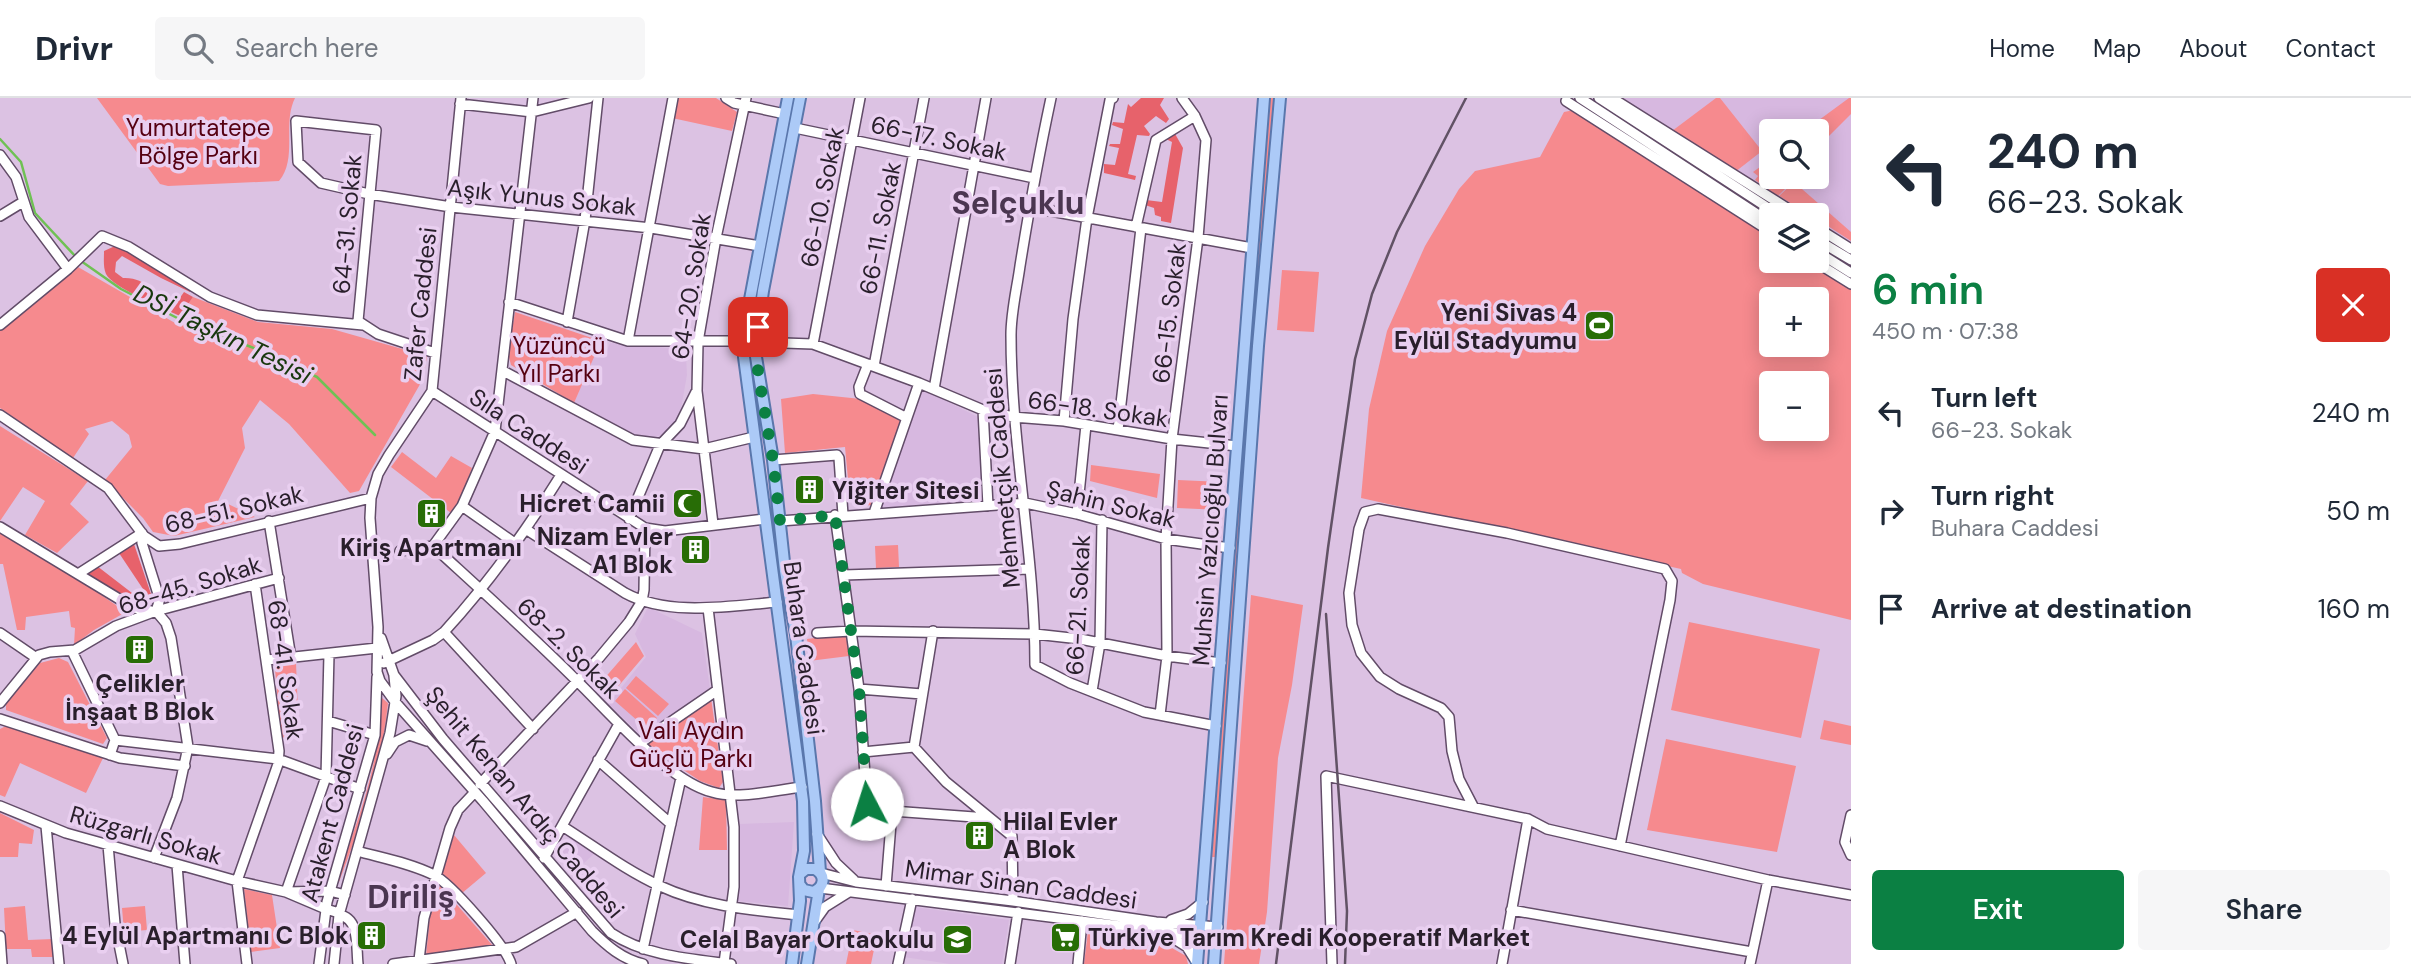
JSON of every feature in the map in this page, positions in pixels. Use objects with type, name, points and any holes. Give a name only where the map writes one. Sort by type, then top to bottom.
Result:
[{"type":"main road","name":"Buhara Caddesi","points":[[788,98],[760,246],[746,373],[802,788],[804,827],[792,964]]},
{"type":"main road","name":"Buhara Caddesi","points":[[800,98],[764,291],[750,342],[758,372],[773,460],[796,635],[821,873]]},
{"type":"main road","name":"Muhsin Yazıcıoğlu Bulvarı","points":[[1197,963],[1264,98]]},
{"type":"main road","name":"Muhsin Yazıcıoğlu Bulvarı","points":[[1214,964],[1258,346],[1280,98]]},
{"type":"main road","points":[[807,964],[823,881],[821,873],[811,868],[801,879],[809,892],[820,888]]},
{"type":"street","points":[[400,551],[433,546],[462,506],[495,431],[533,98]]},
{"type":"street","points":[[460,101],[532,112],[589,98]]},
{"type":"street","points":[[568,322],[584,219],[598,98]]},
{"type":"street","points":[[628,341],[673,98]]},
{"type":"street","points":[[726,98],[734,103],[746,102],[785,114]]},
{"type":"street","name":"66-10. Sokak","points":[[813,344],[860,98]]},
{"type":"street","name":"66-11. Sokak","points":[[907,418],[861,396],[858,389],[871,365],[924,98]]},
{"type":"street","points":[[934,389],[986,98]]},
{"type":"street","name":"Mehmetçik Caddesi","points":[[1051,98],[1029,207],[1011,331],[1013,417],[1025,503],[1035,665],[1144,712],[1216,726]]},
{"type":"street","points":[[1064,421],[1073,319],[1087,218],[1110,100],[1113,98]]},
{"type":"street","name":"66-15. Sokak","points":[[1160,715],[1167,656],[1166,539],[1172,439],[1198,238],[1206,140],[1195,116],[1182,98]]},
{"type":"street","points":[[1580,98],[1759,215]]},
{"type":"street","points":[[1599,98],[1761,203]]},
{"type":"street","points":[[1612,98],[1779,203]]},
{"type":"street","name":"Zafer Caddesi","points":[[371,498],[378,474],[432,391],[460,101]]},
{"type":"street","points":[[1566,101],[1759,224]]},
{"type":"street","name":"64-20. Sokak","points":[[713,524],[697,391],[698,342],[716,239],[746,102]]},
{"type":"street","points":[[1118,430],[1138,228],[1156,140],[1195,116]]},
{"type":"street","name":"64-31. Sokak","points":[[321,183],[298,162],[296,121],[376,130],[361,323]]},
{"type":"street","name":"66-17. Sokak","points":[[795,128],[1034,178]]},
{"type":"street","points":[[0,155],[16,177],[23,202],[36,228],[71,266]]},
{"type":"street","name":"Aşık Yunus Sokak","points":[[321,183],[369,194],[451,207],[584,219],[760,246]]},
{"type":"street","points":[[0,216],[23,202]]},
{"type":"street","points":[[1029,207],[1252,248]]},
{"type":"street","points":[[1829,235],[1851,249]]},
{"type":"street","points":[[0,325],[71,266],[102,236],[129,247],[210,297],[257,315],[361,323],[378,334],[435,353]]},
{"type":"street","points":[[1829,247],[1851,260]]},
{"type":"street","points":[[1829,259],[1851,273]]},
{"type":"street","points":[[1829,271],[1851,285]]},
{"type":"street","name":"66-18. Sokak","points":[[509,302],[628,341],[813,344],[983,410],[1013,417],[1064,421],[1172,439],[1237,446]]},
{"type":"street","points":[[503,371],[633,440],[705,449],[754,437]]},
{"type":"street","points":[[874,513],[919,383]]},
{"type":"street","name":"Sıla Caddesi","points":[[432,391],[645,528],[665,531],[765,519]]},
{"type":"street","points":[[629,519],[660,445],[680,424],[697,391]]},
{"type":"street","points":[[983,410],[988,506]]},
{"type":"street","points":[[0,415],[108,488],[142,533],[142,543],[158,594],[156,611]]},
{"type":"street","points":[[1077,514],[1086,425]]},
{"type":"street","points":[[773,460],[836,455],[839,458],[839,515],[859,689],[867,804]]},
{"type":"street","points":[[377,672],[388,660],[433,640],[444,632],[482,591],[527,530],[561,475]]},
{"type":"street","name":"68-51. Sokak","points":[[78,573],[142,533],[154,545],[164,546],[371,498]]},
{"type":"street","name":"Şehit Kenan Ardıç Caddesi","points":[[371,498],[377,672],[380,681],[396,703],[430,742],[544,858],[611,933],[628,944],[647,950],[728,964]]},
{"type":"street","name":"Şahin Sokak","points":[[780,521],[1025,503],[1102,520],[1166,539],[1230,548]]},
{"type":"street","points":[[462,506],[516,544]]},
{"type":"street","points":[[1473,806],[1459,779],[1452,751],[1449,718],[1441,708],[1380,677],[1361,653],[1352,625],[1349,593],[1359,530],[1365,512],[1378,509],[1507,533],[1665,569],[1672,581],[1670,600],[1620,846]]},
{"type":"street","name":"66-21. Sokak","points":[[1092,691],[1100,643],[1102,520]]},
{"type":"street","points":[[269,521],[291,657]]},
{"type":"street","points":[[0,527],[134,608],[156,611],[166,623],[171,638],[188,747],[177,798],[154,858]]},
{"type":"street","points":[[419,960],[424,918],[454,817],[617,638],[642,601],[645,580],[645,528]]},
{"type":"street","points":[[527,530],[625,593],[642,601],[708,608],[777,602]]},
{"type":"street","name":"68-2. Sokak","points":[[433,546],[578,681],[619,724],[681,778],[712,792],[731,795],[802,788]]},
{"type":"street","points":[[844,575],[1030,569]]},
{"type":"street","name":"68-45. Sokak","points":[[35,657],[50,652],[72,651],[116,626],[156,611],[279,578]]},
{"type":"street","name":"68-41. Sokak","points":[[237,881],[279,751],[255,584]]},
{"type":"street","points":[[708,608],[716,691],[731,795],[734,865],[728,964]]},
{"type":"street","name":"Şehit Kenan Ardıç Caddesi","points":[[377,620],[394,675],[478,788],[603,942],[621,960],[643,964]]},
{"type":"street","points":[[817,633],[933,631],[1035,634],[1221,663]]},
{"type":"street","points":[[914,747],[933,631]]},
{"type":"street","points":[[444,632],[533,729]]},
{"type":"street","points":[[0,633],[35,657],[0,703]]},
{"type":"street","points":[[267,660],[377,648]]},
{"type":"street","points":[[72,651],[115,740],[110,755]]},
{"type":"street","points":[[286,892],[326,777],[329,654]]},
{"type":"street","name":"Atakent Caddesi","points":[[319,964],[330,891],[375,735],[377,672]]},
{"type":"street","name":"Atakent Caddesi","points":[[334,964],[339,914],[384,759],[396,703],[394,675]]},
{"type":"street","points":[[859,689],[922,694]]},
{"type":"street","points":[[640,743],[716,691]]},
{"type":"street","points":[[0,719],[110,755],[131,760],[185,765]]},
{"type":"street","points":[[328,721],[375,735]]},
{"type":"street","points":[[544,858],[619,724]]},
{"type":"street","points":[[384,759],[400,738],[414,736],[430,742]]},
{"type":"street","points":[[115,740],[278,759],[360,789]]},
{"type":"street","points":[[863,752],[914,747]]},
{"type":"street","points":[[914,747],[946,782],[1012,836],[1013,901]]},
{"type":"street","points":[[598,760],[671,824]]},
{"type":"street","points":[[1332,964],[1326,775],[1528,819],[1547,830],[1768,880],[1851,895]]},
{"type":"street","points":[[649,964],[654,958],[647,950],[657,885],[681,778]]},
{"type":"street","points":[[852,803],[892,811],[989,818]]},
{"type":"street","name":"Rüzgarlı Sokak","points":[[0,806],[46,826],[177,865],[286,892],[339,914]]},
{"type":"street","points":[[886,886],[892,811]]},
{"type":"street","points":[[1851,815],[1845,842],[1851,855]]},
{"type":"street","points":[[1503,964],[1528,819]]},
{"type":"street","points":[[46,826],[59,964]]},
{"type":"street","points":[[562,826],[657,885],[732,908],[798,915]]},
{"type":"street","points":[[817,834],[836,863],[856,882]]},
{"type":"street","points":[[108,845],[123,964]]},
{"type":"street","points":[[357,851],[436,876],[451,889],[504,949],[511,964]]},
{"type":"street","points":[[177,865],[184,964]]},
{"type":"street","name":"Mimar Sinan Caddesi","points":[[821,873],[856,882],[1013,901],[1164,927]]},
{"type":"street","points":[[1750,964],[1768,880]]},
{"type":"street","points":[[237,881],[247,964]]},
{"type":"street","name":"Mimar Sinan Caddesi","points":[[820,888],[1082,921],[1217,932]]},
{"type":"street","name":"Rüzgarlı Sokak","points":[[286,892],[330,891],[345,895]]},
{"type":"street","points":[[814,922],[825,907],[850,891]]},
{"type":"street","points":[[898,964],[912,899]]},
{"type":"street","points":[[1197,963],[1187,947],[1164,927],[1188,914],[1202,902]]},
{"type":"street","points":[[1511,910],[1752,952]]},
{"type":"street","points":[[393,964],[504,949],[521,944],[577,912]]},
{"type":"street","points":[[1010,964],[1018,912]]},
{"type":"street","points":[[339,914],[349,918],[354,925],[358,964]]},
{"type":"street","points":[[1078,964],[1082,921]]},
{"type":"street","points":[[0,936],[2,964]]},
{"type":"street","points":[[621,960],[621,948],[628,944]]},
{"type":"shaded area","points":[[1141,98],[1164,98],[1160,105],[1169,119],[1166,123],[1156,116],[1144,126],[1149,136],[1137,135],[1128,174],[1136,176],[1135,180],[1104,173],[1104,164],[1115,165],[1119,148],[1109,146],[1120,144],[1123,129],[1112,125],[1113,122],[1124,123],[1128,104],[1131,107]]},
{"type":"shaded area","points":[[1617,98],[1851,98],[1851,242],[1829,228],[1829,203],[1788,203],[1765,189],[1829,189],[1829,119],[1759,119],[1759,185]]},
{"type":"shaded area","points":[[1174,132],[1183,148],[1171,223],[1161,221],[1161,217],[1155,215],[1154,208],[1145,205],[1146,200],[1162,202],[1172,142],[1166,139]]},
{"type":"shaded area","points":[[115,246],[126,249],[194,287],[190,292],[122,256],[116,262],[115,272],[123,278],[144,283],[171,304],[177,302],[184,292],[193,297],[180,316],[140,298],[111,280],[105,271],[104,251]]},
{"type":"shaded area","points":[[610,343],[677,349],[686,355],[687,375],[680,414],[677,423],[665,434],[647,439],[638,437],[574,403],[595,354],[604,358]]},
{"type":"shaded area","points":[[922,389],[980,418],[981,501],[879,508]]},
{"type":"shaded area","points":[[134,544],[151,594],[147,595],[119,553]]},
{"type":"shaded area","points":[[97,566],[145,603],[141,605],[85,575]]},
{"type":"shaded area","points":[[647,609],[702,633],[710,689],[641,735],[608,704],[646,657],[635,634]]},
{"type":"shaded area","points":[[794,822],[788,906],[738,901],[740,824]]},
{"type":"shaded area","points":[[572,837],[595,853],[573,873],[554,854]]},
{"type":"shaded area","name":"Celal Bayar Ortaokulu","points":[[914,907],[1009,920],[1002,964],[950,964],[904,957]]},
{"type":"green space","name":"Yumurtatepe Bölge Parkı","points":[[97,98],[295,98],[291,108],[285,172],[279,181],[168,186],[160,184]]},
{"type":"green space","points":[[677,98],[716,98],[737,112],[732,131],[672,118]]},
{"type":"green space","points":[[1269,98],[1274,98],[1250,385],[1217,857],[1212,857]]},
{"type":"green space","points":[[1716,98],[1720,98],[1759,147],[1759,153],[1735,172],[1672,131]]},
{"type":"green space","points":[[1851,98],[1851,114],[1829,136],[1829,119],[1820,119]]},
{"type":"green space","points":[[1574,110],[1759,227],[1759,273],[1829,272],[1851,286],[1851,620],[1703,584],[1682,573],[1681,569],[1361,498],[1369,409],[1387,331],[1425,246],[1459,189],[1475,171],[1540,157],[1564,112]]},
{"type":"green space","points":[[1759,168],[1759,183],[1755,180],[1758,176],[1753,172]]},
{"type":"green space","points":[[1768,189],[1785,189],[1778,196]]},
{"type":"green space","points":[[1786,189],[1802,189],[1818,203],[1790,203],[1779,196]]},
{"type":"green space","points":[[1829,213],[1851,232],[1851,241],[1829,227]]},
{"type":"green space","points":[[78,267],[175,323],[193,297],[258,322],[332,329],[427,356],[423,379],[359,491],[350,493],[289,424],[260,400],[242,428],[245,448],[217,503],[220,506],[226,503],[255,517],[174,536],[153,532],[143,518],[105,480],[132,447],[129,435],[112,421],[85,429],[89,434],[73,458],[0,408],[0,330]]},
{"type":"green space","points":[[1282,270],[1319,272],[1314,332],[1277,330]]},
{"type":"green space","name":"Yüzüncü Yıl Parkı","points":[[515,312],[601,341],[574,403],[511,365],[508,353]]},
{"type":"green space","points":[[813,394],[861,399],[904,418],[873,505],[858,506],[850,501],[845,447],[785,453],[781,399]]},
{"type":"green space","points":[[0,426],[88,481],[70,504],[89,522],[57,553],[25,535],[45,501],[23,487],[0,521]]},
{"type":"green space","points":[[402,452],[436,478],[451,456],[472,468],[461,497],[451,513],[391,467]]},
{"type":"green space","points":[[1091,465],[1160,474],[1157,498],[1090,481]]},
{"type":"green space","points":[[1178,480],[1222,482],[1221,510],[1177,508]]},
{"type":"green space","points":[[0,531],[59,566],[126,612],[74,645],[75,628],[71,627],[69,611],[26,617],[25,630],[17,630],[3,564],[0,564]]},
{"type":"green space","points":[[898,545],[899,567],[876,568],[875,546]]},
{"type":"green space","points":[[1251,595],[1303,605],[1278,758],[1267,912],[1259,964],[1224,964]]},
{"type":"green space","points":[[1689,622],[1820,649],[1801,738],[1671,710]]},
{"type":"green space","points":[[846,634],[849,656],[809,661],[807,639]]},
{"type":"green space","points":[[636,642],[644,656],[610,696],[603,689],[600,692],[596,688]]},
{"type":"green space","points":[[59,658],[68,662],[107,738],[103,744],[6,710],[6,704],[40,663]]},
{"type":"green space","points":[[296,663],[299,737],[281,738],[275,669],[277,664]]},
{"type":"green space","points":[[636,676],[669,704],[658,716],[626,688]]},
{"type":"green space","points":[[625,689],[657,718],[647,729],[615,701]]},
{"type":"green space","points":[[382,698],[388,703],[376,772],[339,882],[336,881],[360,814],[372,769]]},
{"type":"green space","name":"Vali Aydın Güçlü Parkı","points":[[711,698],[723,782],[719,788],[700,781],[646,745]]},
{"type":"green space","points":[[1824,720],[1851,726],[1851,745],[1820,739]]},
{"type":"green space","points":[[8,725],[103,758],[86,793],[20,763],[5,797],[0,795],[0,729]]},
{"type":"green space","points":[[1666,739],[1796,766],[1777,852],[1647,830]]},
{"type":"green space","points":[[703,797],[726,800],[727,850],[699,850]]},
{"type":"green space","points":[[0,813],[34,830],[32,844],[19,843],[18,857],[0,857]]},
{"type":"green space","points":[[454,835],[486,873],[461,894],[442,874]]},
{"type":"green space","points":[[439,885],[493,946],[426,956],[430,915]]},
{"type":"green space","points":[[244,889],[272,895],[280,948],[251,952]]},
{"type":"green space","points":[[25,906],[28,940],[53,939],[55,957],[32,957],[31,949],[6,949],[4,908]]},
{"type":"green space","points":[[145,906],[147,930],[124,932],[122,908]]},
{"type":"green space","points":[[853,930],[877,935],[871,964],[846,964]]},
{"type":"green space","points":[[1088,931],[1165,944],[1186,956],[1188,964],[1084,964]]},
{"type":"waterway","name":"DSİ Taşkın Tesisi","points":[[0,139],[21,162],[35,213],[76,257]]},
{"type":"waterway","name":"DSİ Taşkın Tesisi","points":[[81,261],[121,289],[183,321],[267,353],[317,377],[375,435]]},
{"type":"railway","points":[[1276,964],[1328,548],[1355,359],[1372,294],[1397,232],[1466,98]]},
{"type":"railway","points":[[1326,614],[1347,911],[1345,964]]},
{"type":"place","name":"Yeni Sivas 4 Eylül Stadyumu","points":[[1600,326]]},
{"type":"place","name":"Yiğiter Sitesi","points":[[809,490]]},
{"type":"place","name":"Hicret Camii","points":[[688,503]]},
{"type":"place","name":"Kiriş Apartmanı","points":[[431,513]]},
{"type":"place","name":"Nizam Evler A1 Blok","points":[[696,550]]},
{"type":"place","name":"Çelikler İnşaat B Blok","points":[[140,649]]},
{"type":"place","name":"Hilal Evler A Blok","points":[[980,835]]},
{"type":"place","name":"4 Eylül Apartmanı C Blok","points":[[372,935]]},
{"type":"place","name":"Türkiye Tarım Kredi Kooperatif Market","points":[[1065,937]]},
{"type":"place","name":"Celal Bayar Ortaokulu","points":[[957,939]]},
{"type":"district","name":"Selçuklu","points":[[1018,203]]},
{"type":"district","name":"Diriliş","points":[[411,897]]},
{"type":"route","points":[[758,327],[758,372],[780,521],[835,515],[859,689],[867,804]]}]
